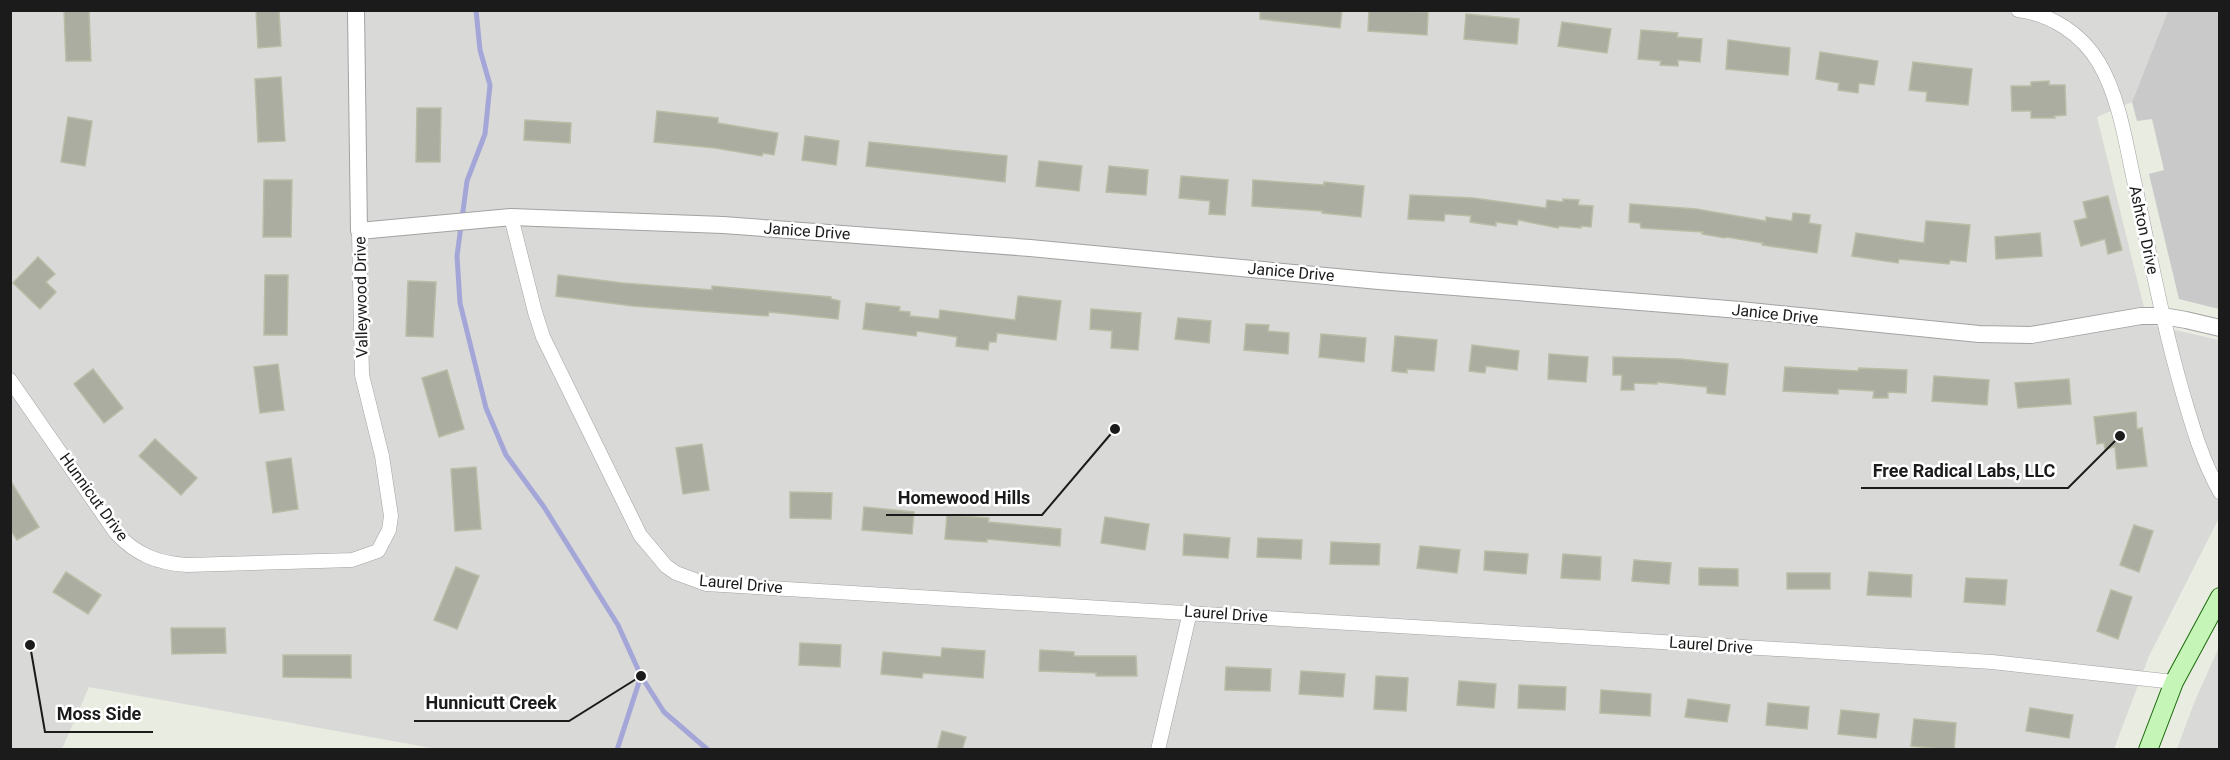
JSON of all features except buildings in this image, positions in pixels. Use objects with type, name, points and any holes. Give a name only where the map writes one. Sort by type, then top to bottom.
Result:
[{"type":"main road","points":[[2148,750],[2174,682],[2220,597]]},
{"type":"street","name":"Valleywood Drive","points":[[352,560],[378,551],[389,530],[391,516],[382,456],[362,375],[356,10]]},
{"type":"street","name":"Ashton Drive","points":[[2018,10],[2046,16],[2076,36],[2099,63],[2107,81],[2121,124],[2163,316],[2198,446],[2220,492]]},
{"type":"street","name":"Janice Drive","points":[[359,231],[511,217],[723,225],[976,244],[1379,281],[1740,310],[1979,334],[2031,335],[2141,316],[2163,316],[2220,328]]},
{"type":"street","name":"Laurel Drive","points":[[511,217],[543,337],[640,535],[655,555],[676,573],[706,584],[1992,662],[2174,682]]},
{"type":"street","name":"Hunnicut Drive","points":[[10,380],[116,533],[131,549],[168,564],[187,565],[352,560]]},
{"type":"street","points":[[1158,750],[1190,612]]},
{"type":"shaded area","points":[[10,11],[2168,11],[2132,102],[2097,117],[2148,324],[2219,340],[2219,518],[2149,656],[2114,749],[443,750],[89,687],[62,749],[11,749]]},
{"type":"shaded area","points":[[2168,11],[2219,11],[2219,309],[2179,299],[2149,174],[2164,170],[2152,119],[2137,121],[2132,102]]},
{"type":"shaded area","points":[[2219,647],[2219,749],[2177,749],[2194,703]]},
{"type":"waterway","points":[[476,10],[480,50],[490,85],[485,134],[467,181],[457,256],[460,303],[486,408],[506,455],[544,507],[618,625],[641,676],[664,712],[708,750]]},
{"type":"waterway","points":[[617,750],[641,676]]},
{"type":"place","name":"Homewood Hills","points":[[1115,429]]},
{"type":"place","name":"Free Radical Labs, LLC","points":[[2120,436]]},
{"type":"place","name":"Moss Side","points":[[30,645]]},
{"type":"place","name":"Hunnicutt Creek","points":[[641,676]]}]
